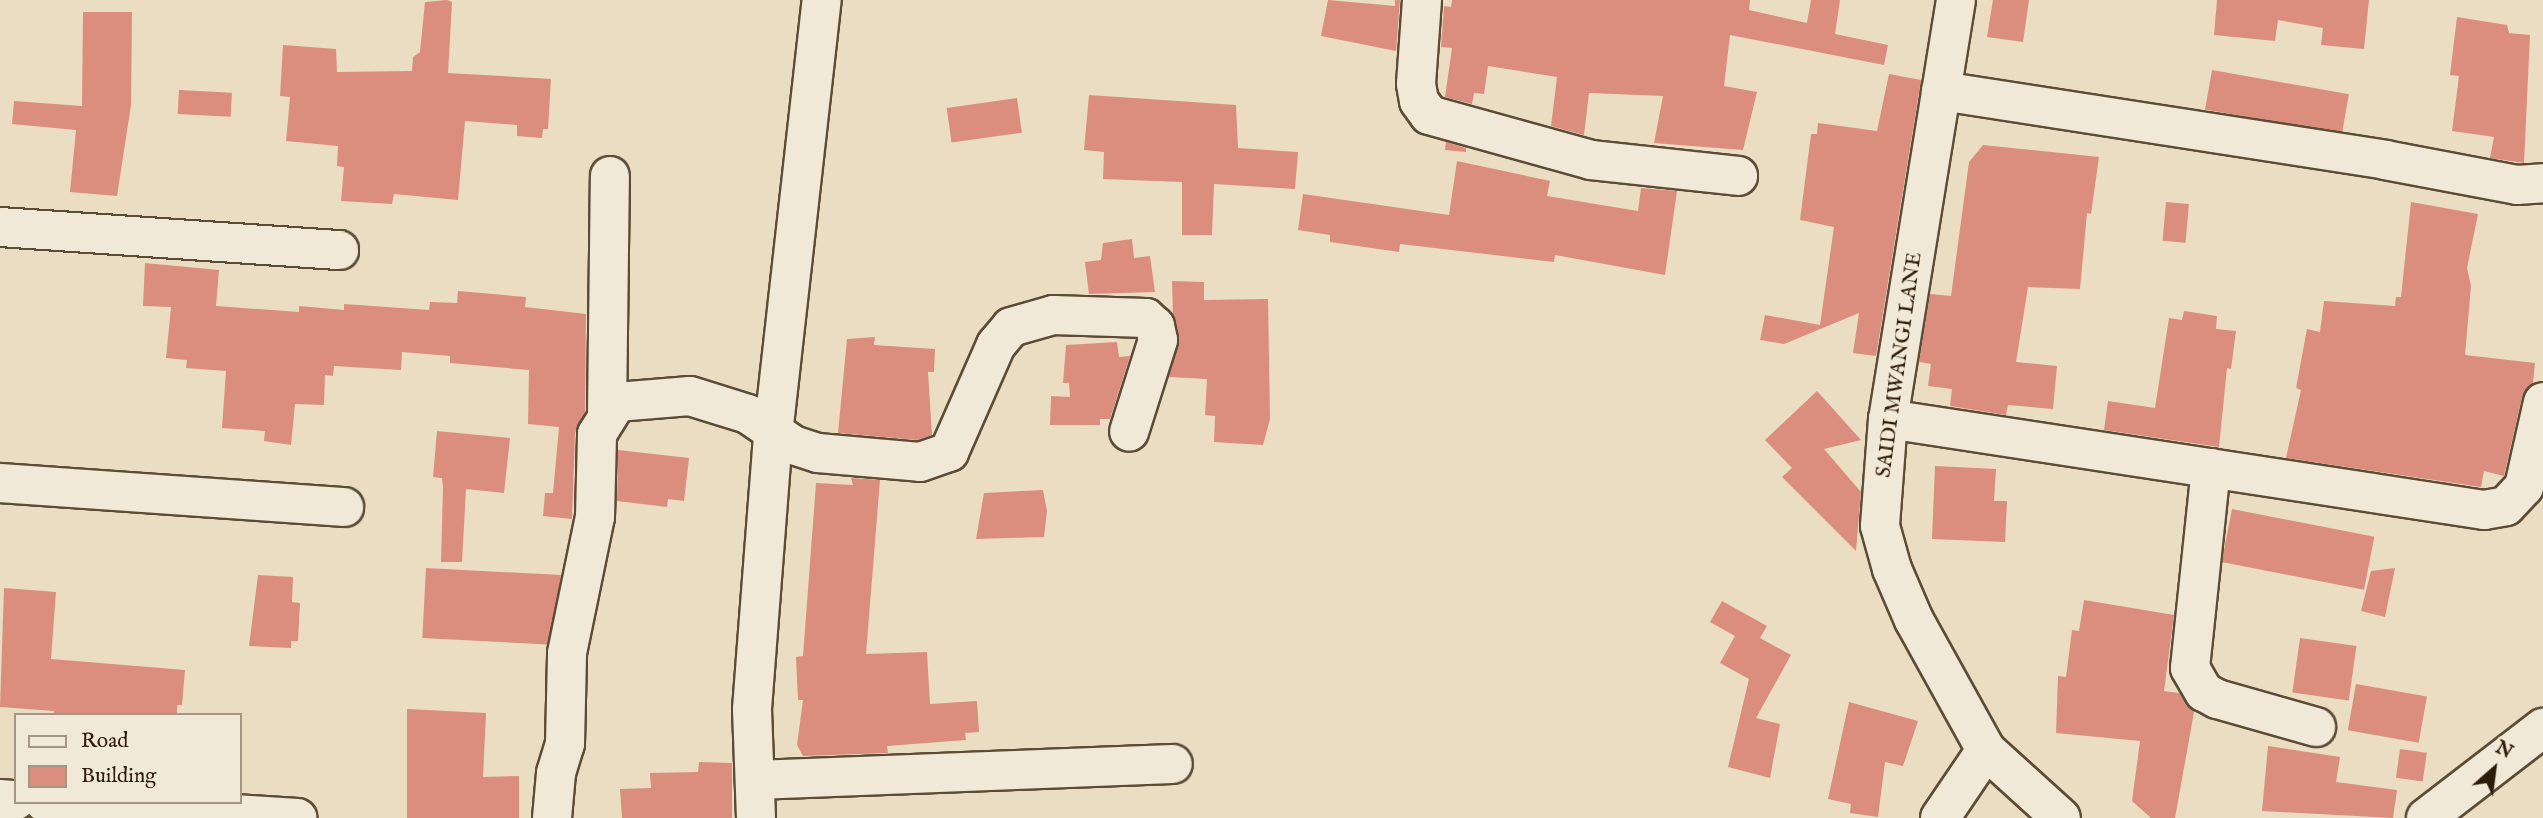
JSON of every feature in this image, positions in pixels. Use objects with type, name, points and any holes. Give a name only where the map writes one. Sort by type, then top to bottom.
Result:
[{"type":"street","points":[[756,818],[752,709],[773,434],[822,0]]},
{"type":"street","points":[[1422,0],[1416,84],[1419,101],[1429,115],[1591,160],[1738,176]]},
{"type":"street","name":"SAIDI MWANGI LANE","points":[[1956,0],[1888,419],[1881,526],[1892,569],[1914,620],[1986,750],[2061,818]]},
{"type":"street","points":[[1941,91],[2385,160],[2517,186],[2543,183]]},
{"type":"street","points":[[607,414],[610,176]]},
{"type":"street","points":[[0,227],[338,250]]},
{"type":"street","points":[[552,818],[556,773],[565,744],[567,653],[595,517],[597,434],[617,401],[690,396],[748,414],[773,434],[793,445],[848,459],[936,460],[949,452],[996,345],[1011,327],[1053,315],[1146,318],[1155,326],[1158,340],[1147,383],[1129,432]]},
{"type":"street","points":[[1888,419],[2484,510],[2506,506],[2524,487],[2543,402]]},
{"type":"street","points":[[2211,468],[2190,668],[2204,692],[2217,699],[2316,727]]},
{"type":"street","points":[[0,483],[344,507]]},
{"type":"street","points":[[2426,818],[2543,729]]},
{"type":"street","points":[[1940,818],[1986,750]]},
{"type":"street","points":[[755,780],[1173,764]]},
{"type":"street","points":[[76,804],[297,818]]},
{"type":"building","points":[[1328,0],[1395,6],[1395,0],[1400,0],[1396,51],[1321,36]]},
{"type":"building","points":[[1452,0],[1750,0],[1749,10],[1807,23],[1811,0],[1840,0],[1835,34],[1888,45],[1884,65],[1730,35],[1724,86],[1757,92],[1743,150],[1654,143],[1663,96],[1589,93],[1584,135],[1551,126],[1557,77],[1488,66],[1484,94],[1474,93],[1472,104],[1445,97],[1452,48],[1441,47],[1444,6],[1451,7]]},
{"type":"building","points":[[1993,0],[2029,0],[2023,42],[1987,37]]},
{"type":"building","points":[[2217,0],[2369,0],[2364,49],[2321,45],[2323,28],[2278,20],[2275,41],[2214,35]]},
{"type":"building","points":[[425,2],[452,2],[448,73],[551,79],[548,129],[543,129],[542,138],[517,136],[517,125],[465,121],[458,200],[394,194],[392,204],[341,201],[344,167],[337,166],[338,146],[286,141],[290,97],[280,96],[283,45],[336,49],[337,72],[412,71],[413,57],[420,52]]},
{"type":"building","points":[[83,12],[132,12],[131,105],[117,196],[70,192],[76,130],[12,124],[14,101],[82,106]]},
{"type":"building","points":[[2457,17],[2507,25],[2509,33],[2530,35],[2524,163],[2490,158],[2494,137],[2452,131],[2459,76],[2450,75]]},
{"type":"building","points":[[2212,70],[2349,94],[2342,134],[2205,109]]},
{"type":"building","points":[[1889,74],[1921,80],[1876,356],[1853,353],[1859,313],[1784,344],[1760,340],[1765,315],[1820,325],[1834,227],[1800,220],[1811,134],[1817,134],[1818,123],[1877,131]]},
{"type":"building","points":[[179,90],[232,93],[231,117],[178,114]]},
{"type":"building","points":[[1089,95],[1236,105],[1238,148],[1298,152],[1295,189],[1214,184],[1212,235],[1182,235],[1182,182],[1103,179],[1104,152],[1084,150]]},
{"type":"building","points":[[1017,98],[1022,133],[952,143],[947,108]]},
{"type":"building","points":[[1446,142],[1466,148],[1466,152],[1445,150]]},
{"type":"building","points":[[1983,145],[2099,157],[2091,214],[2087,213],[2080,289],[2028,287],[2016,362],[2057,366],[2053,409],[2008,405],[2006,415],[1950,406],[1952,389],[1928,386],[1931,364],[1919,362],[1930,294],[1951,296],[1969,162]]},
{"type":"building","points":[[1457,161],[1550,181],[1547,196],[1638,211],[1641,188],[1677,191],[1665,275],[1555,255],[1554,262],[1400,244],[1399,252],[1330,242],[1330,235],[1298,230],[1303,194],[1449,215]]},
{"type":"building","points":[[2166,202],[2189,204],[2186,243],[2163,241]]},
{"type":"building","points":[[2411,202],[2478,214],[2467,268],[2471,286],[2465,355],[2535,363],[2533,383],[2522,397],[2504,476],[2484,471],[2481,487],[2286,458],[2301,390],[2296,388],[2307,329],[2320,332],[2324,301],[2395,306],[2396,297],[2401,297]]},
{"type":"building","points":[[1132,239],[1134,258],[1150,256],[1155,292],[1089,294],[1085,262],[1101,260],[1103,243]]},
{"type":"building","points":[[145,263],[219,270],[216,306],[299,312],[299,306],[344,310],[344,304],[429,310],[430,302],[457,303],[458,291],[526,297],[525,307],[586,314],[585,412],[575,433],[572,519],[543,516],[545,493],[553,493],[559,427],[528,424],[529,370],[450,363],[450,356],[402,352],[401,370],[334,366],[333,376],[325,375],[324,405],[295,404],[291,445],[264,441],[265,431],[222,428],[226,371],[186,368],[187,360],[166,358],[171,307],[143,306]]},
{"type":"building","points":[[1172,281],[1204,282],[1204,300],[1268,299],[1270,419],[1263,445],[1214,442],[1215,416],[1205,415],[1207,379],[1169,377],[1179,336],[1173,315]]},
{"type":"building","points":[[2184,311],[2217,316],[2216,329],[2236,331],[2231,369],[2227,368],[2219,447],[2104,430],[2108,401],[2155,408],[2169,318],[2182,320]]},
{"type":"building","points":[[875,337],[874,345],[935,349],[934,372],[928,372],[932,435],[917,440],[838,433],[847,339]]},
{"type":"building","points":[[1117,342],[1119,357],[1130,356],[1110,419],[1100,419],[1100,425],[1050,425],[1051,396],[1070,397],[1069,383],[1063,383],[1066,345]]},
{"type":"building","points":[[1817,391],[1861,440],[1824,449],[1861,492],[1856,551],[1782,477],[1792,468],[1765,440]]},
{"type":"building","points":[[437,431],[510,438],[504,493],[466,489],[462,562],[441,562],[443,487],[442,478],[433,477]]},
{"type":"building","points":[[618,450],[689,458],[684,501],[668,499],[667,507],[617,501]]},
{"type":"building","points":[[1935,466],[1996,469],[1994,501],[2007,501],[2005,542],[1932,539]]},
{"type":"building","points":[[851,478],[880,480],[866,654],[927,652],[930,704],[977,701],[979,732],[965,733],[966,740],[887,746],[888,753],[803,756],[797,745],[803,700],[798,700],[796,657],[803,656],[816,483],[853,485]]},
{"type":"building","points":[[1043,490],[1047,511],[1044,537],[976,539],[984,493]]},
{"type":"building","points":[[2232,509],[2374,537],[2364,590],[2222,562]]},
{"type":"building","points":[[426,568],[561,575],[557,645],[422,638]]},
{"type":"building","points":[[2395,568],[2385,617],[2361,611],[2371,571]]},
{"type":"building","points":[[258,575],[293,577],[292,602],[300,603],[298,641],[291,641],[291,648],[249,646]]},
{"type":"building","points":[[4,588],[56,592],[51,659],[185,670],[182,705],[177,705],[177,713],[54,713],[0,707]]},
{"type":"building","points":[[2084,600],[2174,615],[2164,691],[2179,693],[2194,712],[2175,818],[2151,818],[2132,801],[2140,741],[2056,733],[2058,676],[2066,677],[2072,630],[2079,631]]},
{"type":"building","points":[[1722,601],[1767,626],[1760,638],[1791,655],[1756,718],[1780,724],[1770,778],[1728,767],[1749,679],[1720,663],[1735,636],[1710,622]]},
{"type":"building","points":[[2300,638],[2356,646],[2349,700],[2292,692]]},
{"type":"building","points":[[2356,684],[2427,697],[2419,743],[2348,730]]},
{"type":"building","points":[[1849,702],[1918,721],[1903,766],[1885,762],[1878,817],[1850,813],[1851,804],[1828,799]]},
{"type":"building","points":[[407,709],[486,713],[483,777],[519,776],[519,818],[407,818]]},
{"type":"building","points":[[2268,746],[2340,757],[2336,782],[2397,790],[2393,818],[2262,811]]},
{"type":"building","points":[[2400,749],[2427,753],[2423,781],[2396,778]]},
{"type":"building","points":[[699,762],[732,763],[732,818],[622,818],[620,789],[651,788],[650,773],[698,772]]}]
